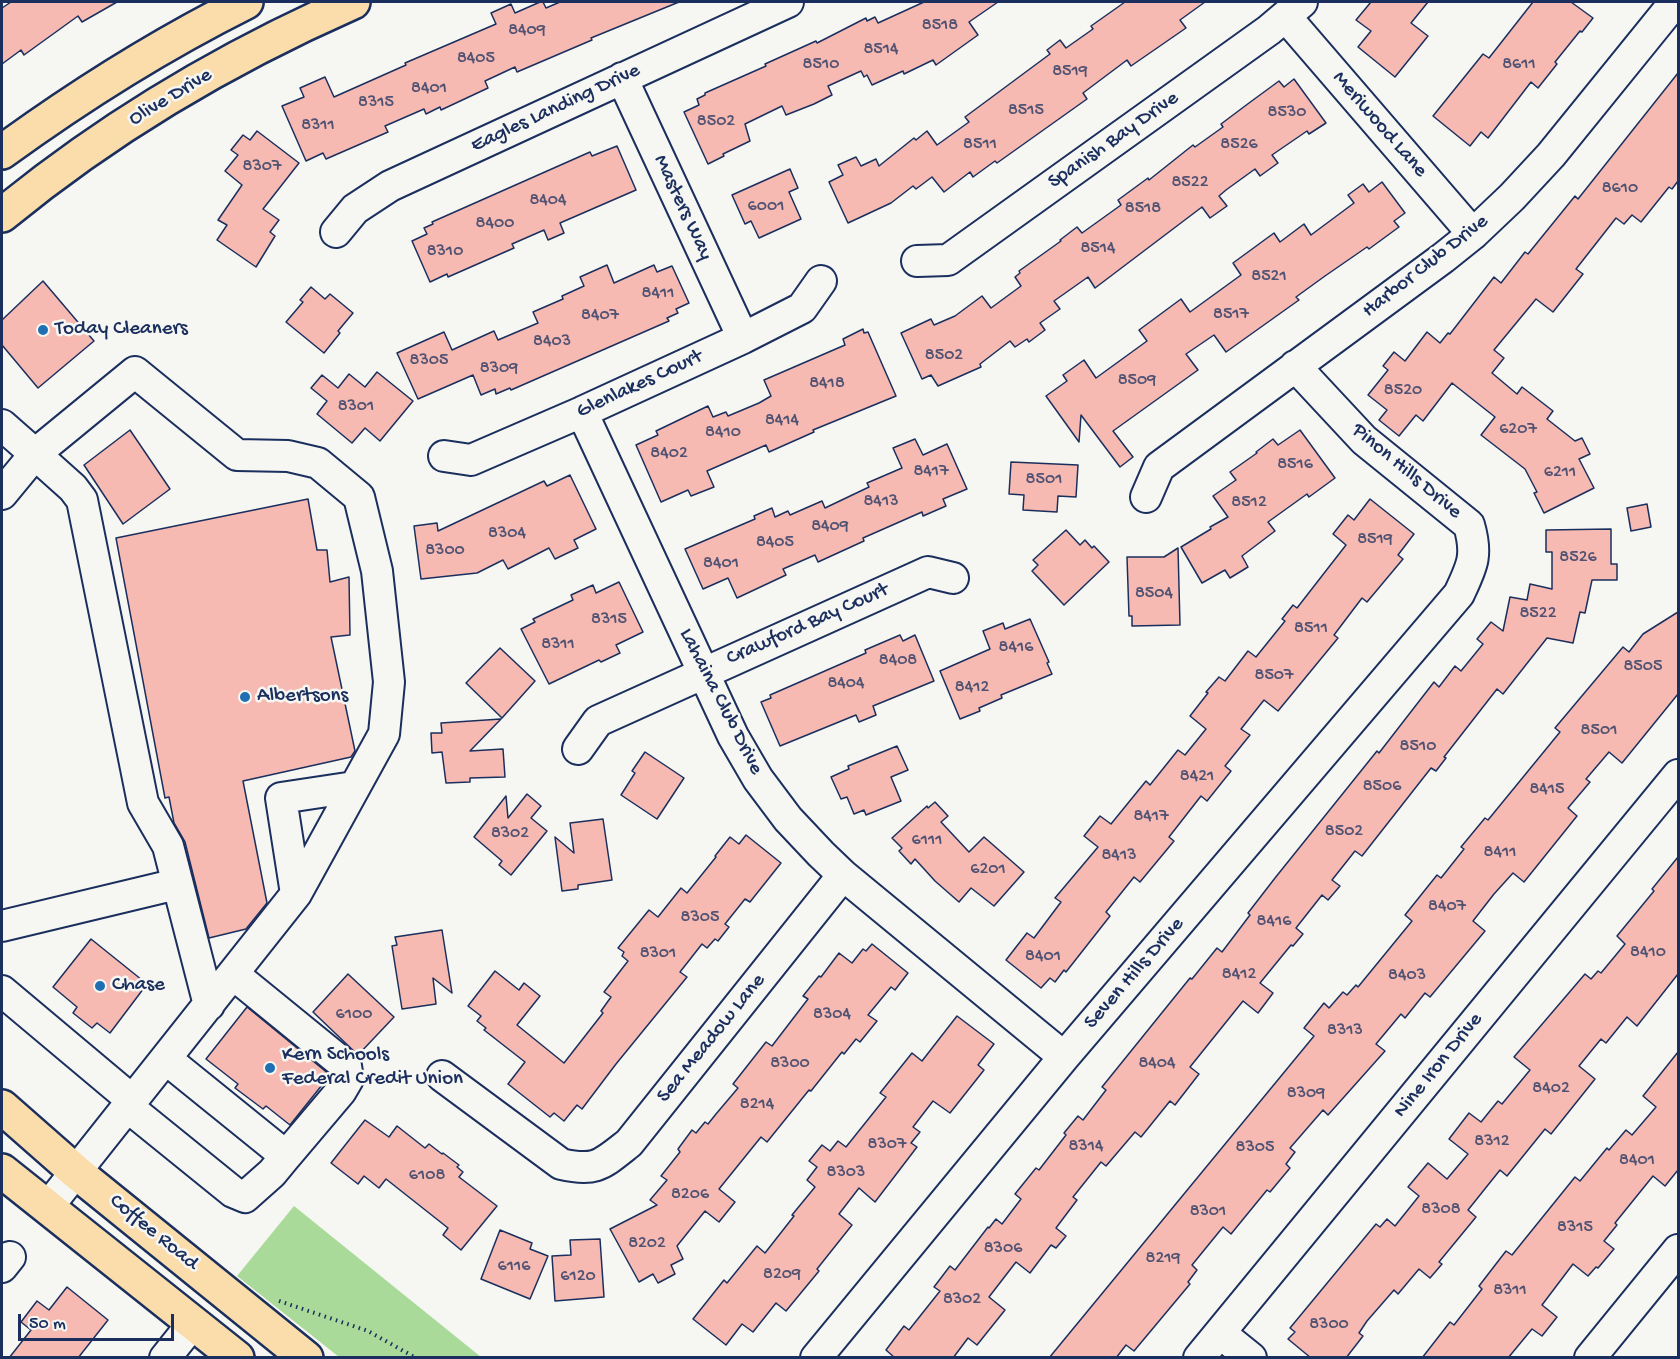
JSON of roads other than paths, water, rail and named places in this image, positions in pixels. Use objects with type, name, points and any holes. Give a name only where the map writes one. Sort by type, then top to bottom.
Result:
[{"type":"main road","points":[[2,152],[50,117],[124,69],[199,25],[246,2]]},
{"type":"main road","name":"Olive Drive","points":[[2,215],[90,149],[163,101],[239,57],[353,2]]},
{"type":"main road","name":"Coffee Road","points":[[2,1107],[76,1172],[306,1358]]},
{"type":"main road","points":[[2,1171],[237,1358]]},
{"type":"street","name":"Eagles Landing Drive","points":[[336,232],[355,209],[390,186],[788,2]]},
{"type":"street","name":"Harbor Club Drive","points":[[1146,497],[1159,468],[1473,234],[1551,155],[1675,2]]},
{"type":"street","name":"Meriwood Lane","points":[[1294,9],[1473,234]]},
{"type":"street","name":"Spanish Bay Drive","points":[[917,261],[948,260],[1294,9]]},
{"type":"street","name":"Masters Way","points":[[622,78],[742,339]]},
{"type":"street","name":"Glenlakes Court","points":[[444,456],[471,460],[742,339],[802,308],[821,281]]},
{"type":"street","name":"Pinon Hills Drive","points":[[1295,366],[1364,440],[1469,525],[1473,542],[1473,562],[1459,594]]},
{"type":"street","points":[[2,494],[35,454],[135,372],[237,455],[288,456],[318,463],[359,498],[377,571],[389,682],[384,734],[296,894],[47,1208]]},
{"type":"street","name":"Lahaina Club Drive","points":[[582,412],[702,672],[733,736],[758,779],[788,819],[843,875],[1064,1057]]},
{"type":"street","points":[[2,425],[73,488],[82,500],[143,803],[168,846],[209,1005]]},
{"type":"street","name":"Crawford Bay Court","points":[[578,749],[598,721],[702,672],[928,572],[953,578]]},
{"type":"street","name":"Seven Hills Drive","points":[[816,1358],[1064,1057],[1459,594]]},
{"type":"street","name":"Nine Iron Drive","points":[[1200,1358],[1678,775]]},
{"type":"street","points":[[296,894],[281,798],[354,788]]},
{"type":"street","name":"Sea Meadow Lane","points":[[442,1076],[561,1164],[581,1169],[601,1166],[629,1143],[843,875]]},
{"type":"street","points":[[2,926],[177,884]]},
{"type":"street","points":[[2,991],[232,1192],[245,1197],[272,1173],[341,1091],[348,1079],[346,1066],[233,974]]},
{"type":"street","points":[[166,1059],[286,1156]]},
{"type":"street","points":[[1590,1358],[1678,1250]]},
{"type":"street","points":[[165,1358],[193,1323]]},
{"type":"street","points":[[1220,1333],[1251,1358]]},
{"type":"place","name":"Today Cleaners","points":[[43,330]]},
{"type":"place","name":"Albertsons","points":[[245,697]]},
{"type":"place","name":"Chase","points":[[100,986]]},
{"type":"place","name":"Kern Schools Federal Credit Union","points":[[270,1068]]}]
